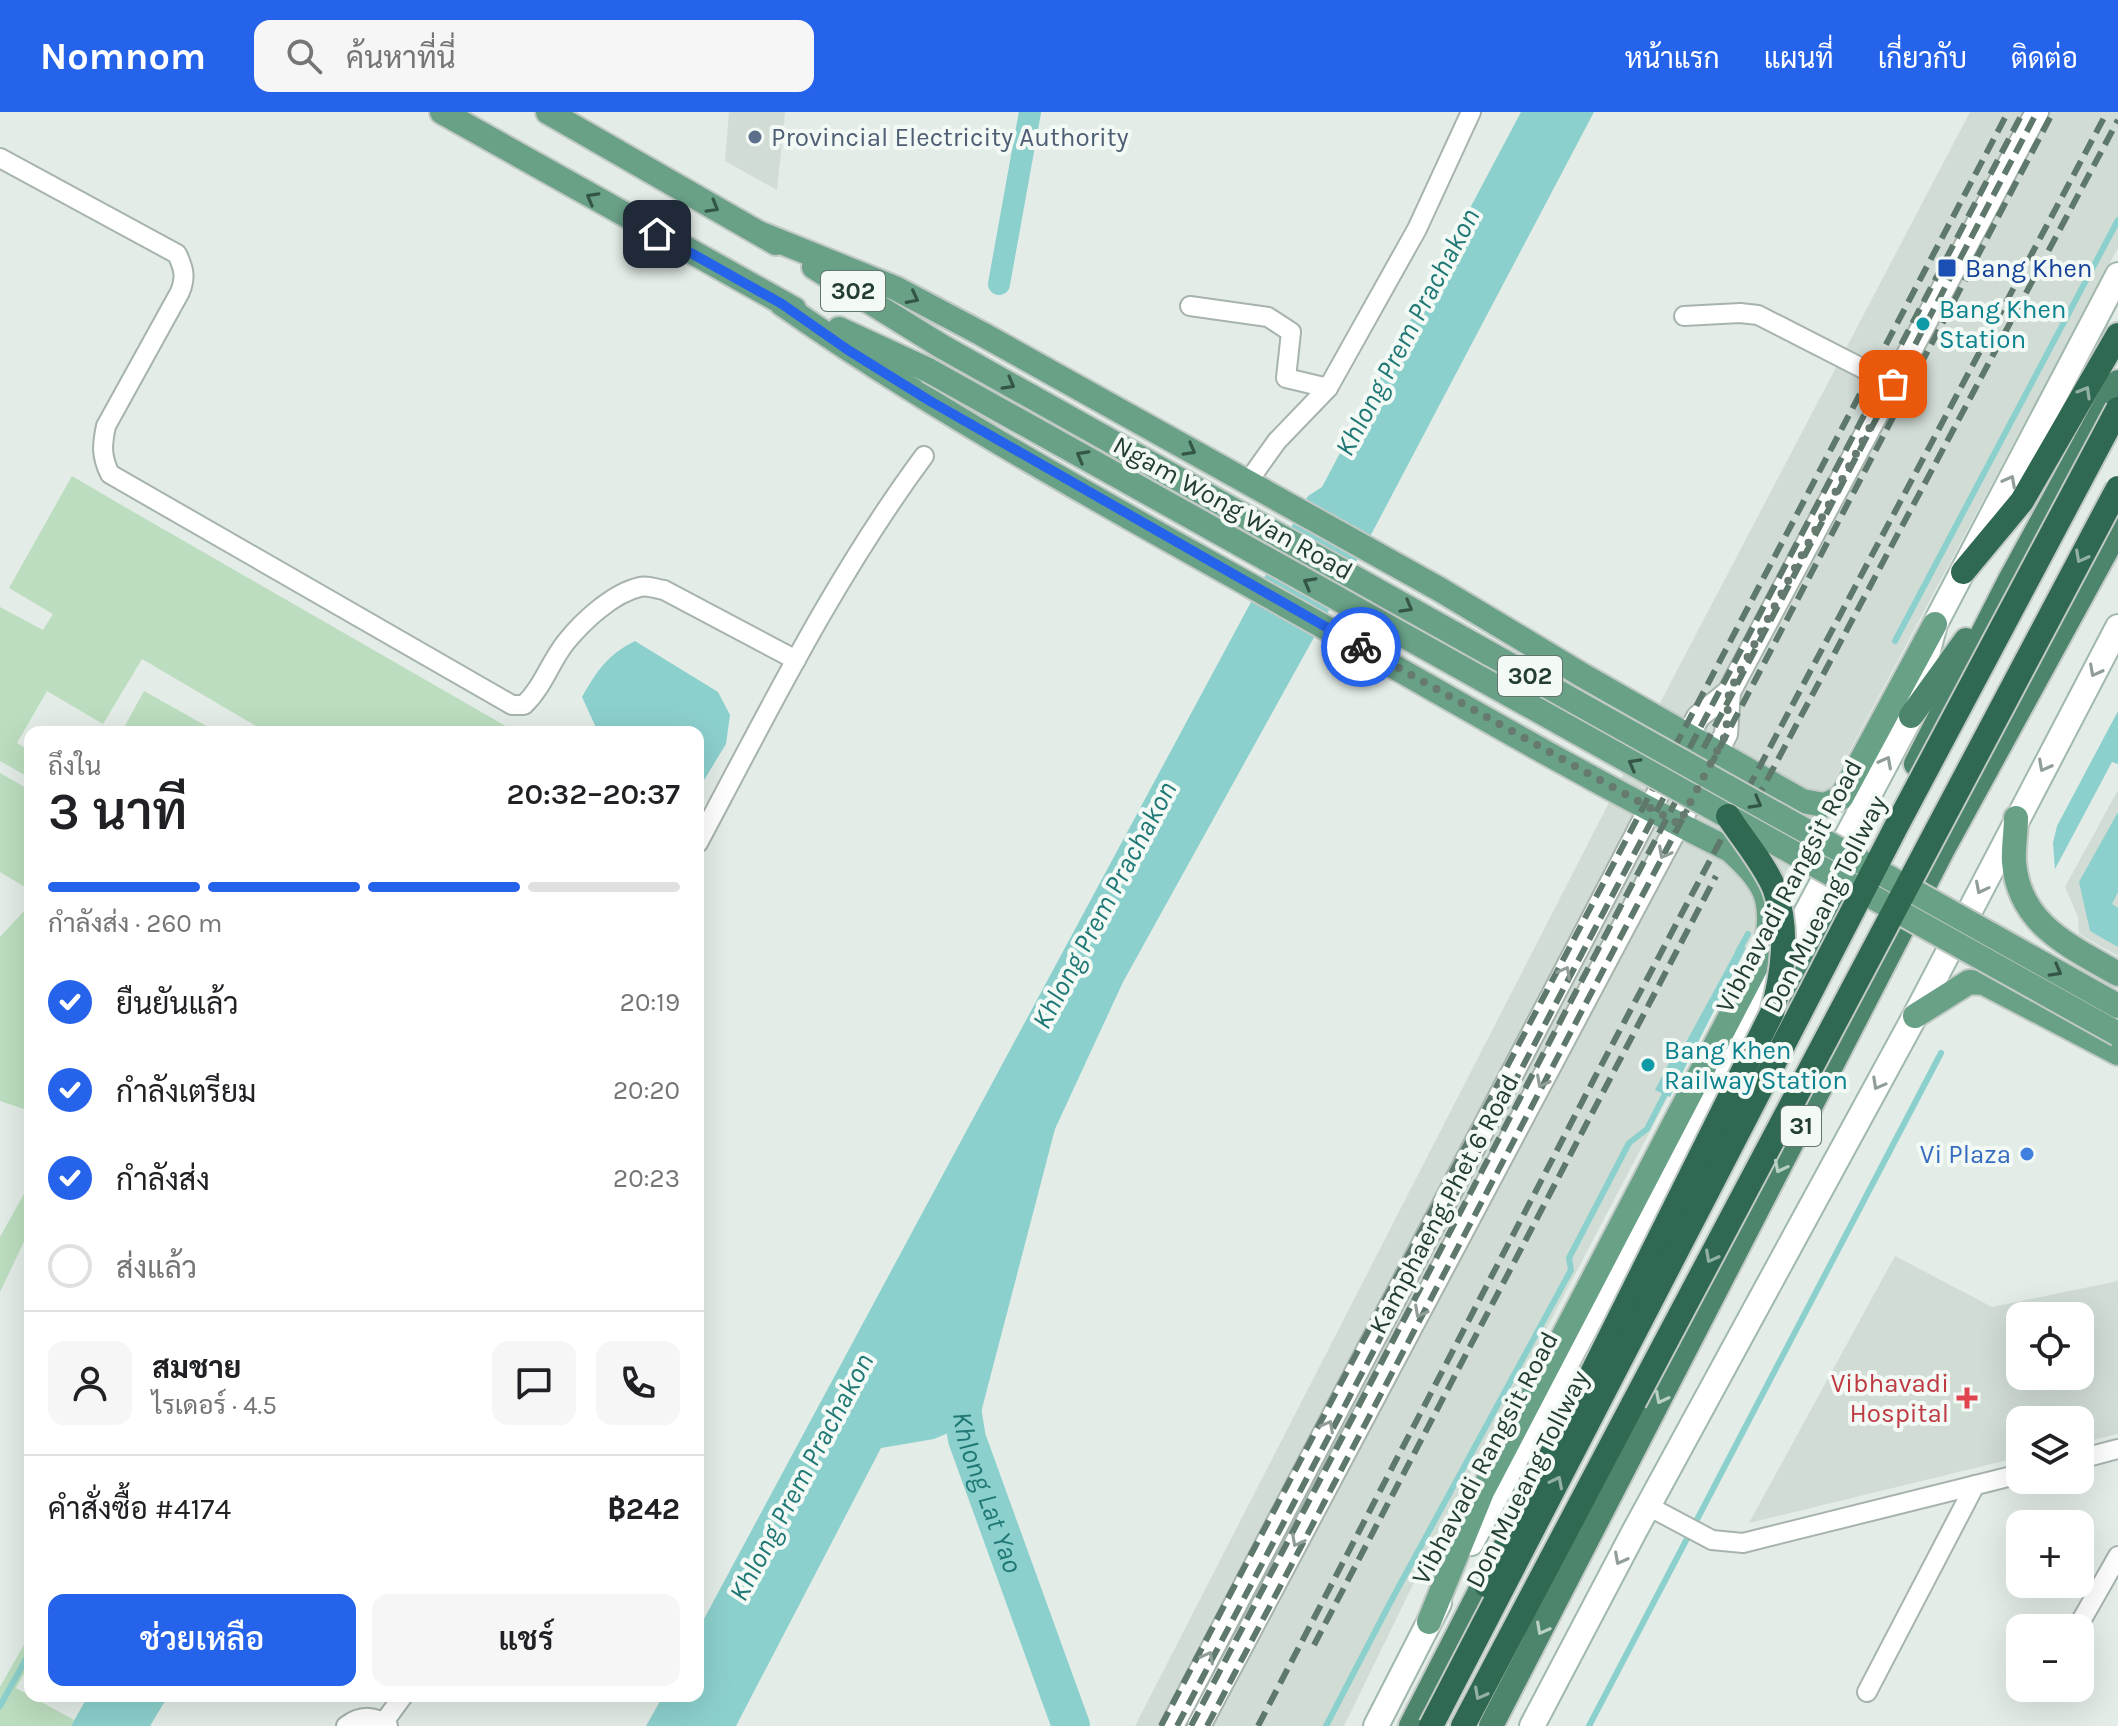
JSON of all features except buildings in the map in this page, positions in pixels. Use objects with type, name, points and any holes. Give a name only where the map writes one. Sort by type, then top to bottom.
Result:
[{"type":"highway","points":[[1963,572],[2022,501],[2118,335]]},
{"type":"highway","points":[[1411,1726],[1636,1288],[1888,821],[2010,580],[2118,382]]},
{"type":"highway","name":"Don Mueang Tollway","points":[[1431,1726],[1897,825],[2118,409]]},
{"type":"highway","name":"31","points":[[1463,1726],[2118,488]]},
{"type":"highway","name":"31","points":[[1491,1726],[1943,849],[2118,529]]},
{"type":"highway","points":[[1911,716],[2010,580]]},
{"type":"highway","points":[[1422,1726],[1506,1542],[1772,1013],[1783,973],[1782,924],[1774,888],[1728,816]]},
{"type":"main road","name":"Ngam Wong Wan Road","points":[[442,112],[782,304],[928,370],[2118,1034]]},
{"type":"main road","name":"Ngam Wong Wan Road","points":[[548,112],[764,235],[941,346],[2118,1006]]},
{"type":"main road","points":[[764,235],[847,267],[945,314],[1439,589],[1802,801],[1824,805],[1841,798],[1935,624]]},
{"type":"main road","name":"Vibhavadi Rangsit Road","points":[[1376,1726],[1911,716],[1935,624],[2118,275]]},
{"type":"main road","points":[[782,304],[899,382],[1200,557],[1540,748],[1730,850],[1752,871],[1767,895],[1771,920],[1766,948],[1482,1492],[1429,1622]]},
{"type":"main road","name":"31","points":[[1532,1726],[1915,1016],[2118,627]]},
{"type":"main road","points":[[1540,748],[1577,759],[1591,755],[1614,716],[1610,700],[1582,675]]},
{"type":"main road","points":[[2016,818],[2014,863],[2021,892],[2038,921],[2051,935],[2118,974]]},
{"type":"main road","points":[[2034,1007],[2019,988],[2013,964],[2021,944],[2031,938],[2051,935]]},
{"type":"main road","points":[[1915,1016],[1969,982],[1984,983],[2118,1053]]},
{"type":"street","points":[[1247,483],[1277,441],[1328,388],[1417,229],[1471,112]]},
{"type":"street","name":"Kamphaeng Phet 6 Road","points":[[1172,1726],[1698,717],[1729,692],[2037,112]]},
{"type":"street","points":[[0,158],[177,254],[183,267],[185,279],[180,292],[106,426],[101,447],[110,474],[512,705],[524,705],[533,697],[566,643],[594,615],[624,592],[643,586],[664,590],[796,660]]},
{"type":"street","points":[[1190,306],[1268,317],[1291,332],[1286,378],[1328,388]]},
{"type":"street","points":[[1684,316],[1758,315],[1893,384]]},
{"type":"street","points":[[704,832],[796,660],[892,499],[924,456]]},
{"type":"street","name":"Kamphaeng Phet 6 Road","points":[[1199,1726],[1726,734],[1729,692]]},
{"type":"street","points":[[2094,1455],[2118,1449]]},
{"type":"street","points":[[1648,1506],[1712,1540],[1743,1543],[2006,1477]]},
{"type":"street","points":[[1867,1692],[1975,1485]]},
{"type":"street","points":[[2085,1614],[2118,1556]]},
{"type":"street","points":[[346,1726],[366,1717],[386,1724],[399,1702]]},
{"type":"shaded area","name":"Provincial Electricity Authority","points":[[729,112],[785,112],[777,190],[725,161]]},
{"type":"shaded area","points":[[1970,112],[2118,112],[2118,248],[1850,750],[1421,1568],[1344,1726],[1135,1726],[1672,680]]},
{"type":"shaded area","points":[[2118,790],[2118,956],[2079,934],[2078,917],[2065,887]]},
{"type":"shaded area","name":"Vibhavadi Hospital","points":[[1895,1256],[1992,1307],[2006,1304],[2006,1390],[2094,1390],[2094,1302],[2016,1302],[2118,1281],[2118,1434],[2094,1440],[2094,1406],[2006,1406],[2006,1460],[1749,1523]]},
{"type":"green space","points":[[72,476],[506,726],[256,726],[142,659],[103,724],[47,691],[24,726],[17,743],[24,747],[24,775],[0,761],[0,607],[43,630],[53,614],[9,588]]},
{"type":"green space","points":[[144,691],[206,726],[125,726]]},
{"type":"green space","points":[[0,773],[24,787],[24,886],[0,872]]},
{"type":"green space","points":[[24,911],[24,1109],[0,1101],[0,937]]},
{"type":"green space","points":[[24,1194],[24,1242],[0,1292],[0,1237]]},
{"type":"green space","points":[[24,1645],[24,1674],[16,1688],[24,1692],[24,1702],[41,1702],[74,1720],[71,1726],[0,1726],[0,1687]]},
{"type":"water","name":"Khlong Prem Prachakon","points":[[1521,112],[1594,112],[1373,531],[1123,982],[1055,1129],[979,1420],[934,1439],[881,1448],[736,1726],[646,1726],[660,1702],[704,1702],[704,1619],[1308,496],[1322,487]]},
{"type":"water","points":[[635,641],[718,692],[730,715],[726,744],[704,780],[704,726],[595,726],[582,697],[604,664]]},
{"type":"water","points":[[2118,711],[2118,764],[2112,762],[2055,869],[2053,843],[2057,826]]},
{"type":"water","points":[[2118,812],[2118,892],[2112,904],[2118,908],[2118,947],[2090,931],[2079,882]]},
{"type":"water","points":[[1739,945],[1746,948],[1670,1097],[1655,1090],[1671,1059],[1684,1046]]},
{"type":"water","points":[[85,1702],[164,1702],[150,1726],[71,1726]]},
{"type":"waterway","points":[[999,284],[1030,112]]},
{"type":"waterway","points":[[1895,641],[2118,220]]},
{"type":"waterway","points":[[1738,952],[1748,934]]},
{"type":"waterway","points":[[1589,1726],[1941,1053]]},
{"type":"waterway","points":[[1326,1726],[1571,1270],[1569,1258],[1629,1143],[1647,1129],[1667,1090]]},
{"type":"waterway","name":"Khlong Lat Yao","points":[[959,1376],[967,1439],[1071,1726]]},
{"type":"waterway","points":[[0,1706],[24,1663]]},
{"type":"railway","points":[[1161,1726],[2008,112]]},
{"type":"railway","points":[[1177,1726],[2023,112]]},
{"type":"railway","points":[[1191,1726],[2037,112]]},
{"type":"railway","points":[[1207,1726],[2053,112]]},
{"type":"railway","points":[[1258,1726],[1594,1079],[2107,112]]},
{"type":"railway","points":[[1733,844],[2118,120]]},
{"type":"railway","points":[[1314,1645],[1716,876]]},
{"type":"way so far","points":[[1361,647],[1679,824],[1726,734],[1729,692],[1893,384]]},
{"type":"place","name":"Provincial Electricity Authority","points":[[755,137]]},
{"type":"place","name":"Bang Khen","points":[[1947,268]]},
{"type":"place","name":"Bang Khen Station","points":[[1923,324]]},
{"type":"place","name":"Bang Khen Railway Station","points":[[1648,1065]]},
{"type":"place","name":"Vi Plaza","points":[[2027,1154]]},
{"type":"place","name":"Vibhavadi Hospital","points":[[1967,1398]]},
{"type":"route","points":[[657,234],[782,304],[930,401],[1361,647]]}]
